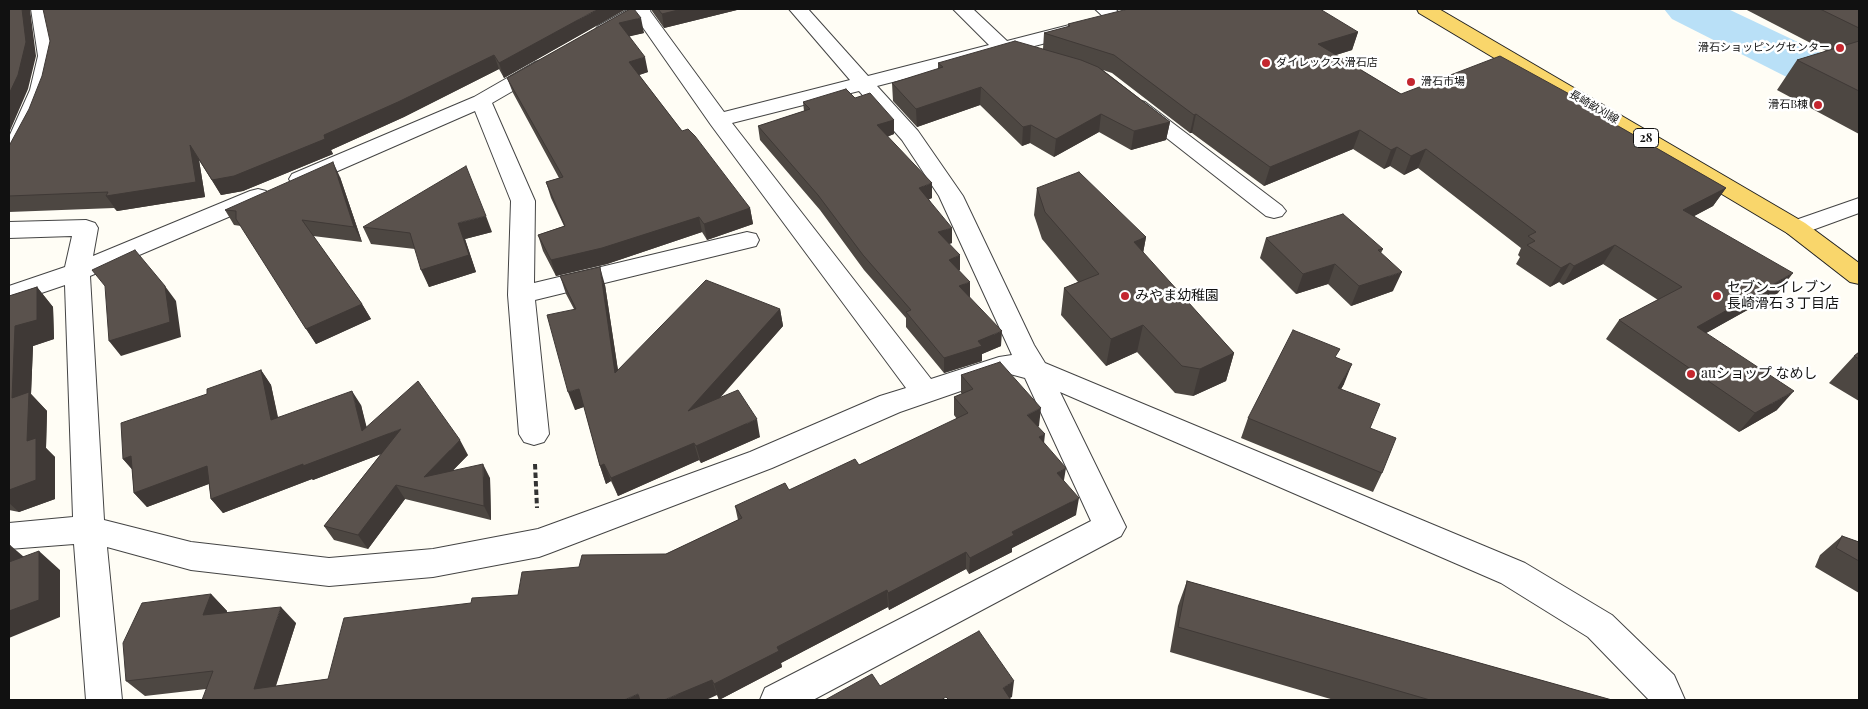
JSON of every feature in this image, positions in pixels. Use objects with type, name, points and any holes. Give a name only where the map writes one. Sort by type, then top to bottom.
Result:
[{"type":"main road","name":"長崎畝刈線","points":[[1426,9],[1859,258]]},
{"type":"main road","name":"長崎畝刈線","points":[[1445,9],[1803,226],[1859,276]]},
{"type":"street","points":[[9,158],[18,124],[40,90],[48,56],[40,9]]},
{"type":"street","points":[[590,39],[641,9],[719,120],[926,393]]},
{"type":"street","points":[[778,700],[1110,527],[1035,370],[1021,346],[951,196],[910,136],[798,9]]},
{"type":"street","points":[[962,9],[1003,48],[1040,59]]},
{"type":"street","points":[[719,120],[1003,48],[1118,14]]},
{"type":"street","points":[[9,295],[77,272],[481,101],[556,58]]},
{"type":"street","points":[[1120,91],[1274,211]]},
{"type":"street","points":[[481,101],[523,201],[521,294],[534,434]]},
{"type":"street","points":[[1803,226],[1859,205]]},
{"type":"street","points":[[9,230],[86,228],[77,272],[89,529],[104,700]]},
{"type":"street","points":[[521,294],[746,240]]},
{"type":"street","points":[[9,536],[89,529],[191,556],[329,572],[433,563],[539,543],[761,460],[890,404],[1009,364],[1035,370],[1513,573],[1600,626],[1661,687],[1667,700]]},
{"type":"path","points":[[534,434],[539,543]]},
{"type":"building","points":[[9,9],[22,9],[26,42],[18,75],[9,94]]},
{"type":"building","points":[[43,9],[598,9],[499,63],[494,55],[398,102],[324,135],[325,139],[234,176],[212,180],[190,145],[196,182],[106,196],[108,192],[9,196],[9,146],[29,109],[42,76],[50,41]]},
{"type":"building","points":[[630,9],[634,9],[641,18],[619,23],[645,57],[629,62],[682,131],[688,129],[695,136],[750,208],[704,224],[699,217],[602,248],[551,260],[538,235],[565,226],[546,182],[563,177],[507,78]]},
{"type":"building","points":[[658,9],[682,9],[662,14]]},
{"type":"building","points":[[1128,9],[1320,9],[1358,32],[1318,44],[1401,94],[1500,56],[1604,113],[1599,115],[1726,188],[1683,210],[1793,273],[1697,327],[1794,391],[1755,413],[1619,320],[1682,287],[1615,245],[1574,266],[1570,263],[1561,268],[1527,245],[1535,241],[1528,236],[1536,232],[1426,149],[1411,156],[1397,147],[1391,150],[1360,130],[1270,167],[1196,114],[1194,115],[1114,55],[1044,33],[1070,26],[1068,24]]},
{"type":"building","points":[[1820,9],[1859,9],[1859,28]]},
{"type":"building","points":[[1015,41],[1081,60],[1098,67],[1170,122],[1134,131],[1101,114],[1056,139],[1031,125],[1023,127],[981,87],[916,109],[892,83],[943,67],[938,63]]},
{"type":"building","points":[[1859,41],[1859,91],[1797,60]]},
{"type":"building","points":[[846,89],[855,98],[870,93],[894,120],[877,125],[932,183],[919,188],[952,228],[938,232],[960,255],[949,260],[970,282],[959,286],[1002,331],[978,341],[982,346],[944,358],[906,312],[911,310],[863,255],[818,195],[758,126],[810,109],[803,102]]},
{"type":"building","points":[[333,162],[354,227],[302,220],[362,304],[306,329],[236,219],[236,211],[225,210]]},
{"type":"building","points":[[466,166],[486,216],[458,223],[469,255],[421,270],[410,233],[363,227]]},
{"type":"building","points":[[1079,172],[1146,237],[1134,242],[1234,353],[1200,369],[1182,366],[1143,325],[1111,339],[1064,288],[1099,274],[1045,212],[1037,188]]},
{"type":"building","points":[[1343,214],[1383,249],[1378,250],[1402,272],[1359,286],[1335,264],[1303,274],[1266,238]]},
{"type":"building","points":[[135,250],[165,286],[170,322],[109,341],[105,286],[92,270]]},
{"type":"building","points":[[600,267],[615,373],[706,280],[780,309],[688,411],[738,390],[757,419],[696,446],[694,443],[611,478],[604,464],[600,466],[579,389],[568,392],[547,315],[576,309],[560,276]]},
{"type":"building","points":[[37,287],[37,320],[15,326],[12,398],[29,392],[27,441],[36,438],[36,480],[9,490],[9,296]]},
{"type":"building","points":[[1293,330],[1340,349],[1335,357],[1352,364],[1338,388],[1380,404],[1370,428],[1396,438],[1382,473],[1248,418]]},
{"type":"building","points":[[1859,352],[1859,359],[1854,356]]},
{"type":"building","points":[[1000,362],[1041,408],[1027,415],[1045,434],[1039,437],[1066,468],[1057,473],[1079,498],[1012,532],[1014,535],[970,558],[966,552],[888,593],[887,590],[777,647],[779,651],[714,684],[712,680],[664,700],[640,700],[638,694],[624,700],[202,700],[213,671],[126,681],[123,643],[142,603],[211,594],[203,615],[281,607],[254,689],[328,679],[344,618],[471,603],[472,598],[518,595],[522,572],[579,567],[582,555],[666,554],[742,518],[735,506],[785,483],[789,490],[855,459],[859,465],[968,413],[954,397],[973,389],[961,375]]},
{"type":"building","points":[[261,370],[271,420],[352,391],[362,431],[418,381],[460,440],[424,477],[483,464],[484,506],[396,485],[358,535],[324,526],[401,429],[211,499],[207,466],[134,493],[131,456],[123,459],[121,423],[207,394],[207,389]]},
{"type":"building","points":[[1842,536],[1859,542],[1859,561],[1836,548]]},
{"type":"building","points":[[39,551],[39,600],[9,611],[9,562]]},
{"type":"building","points":[[1187,581],[1612,700],[1430,700],[1178,627]]},
{"type":"building","points":[[979,631],[1014,681],[1003,688],[1011,700],[949,700],[946,697],[941,700],[825,700],[872,674],[880,686]]},
{"type":"waterway","points":[[1689,9],[1859,92]]},
{"type":"place","name":"滑石ショッピングセンター","points":[[1840,48]]},
{"type":"place","name":"ダイレックス 滑石店","points":[[1266,63]]},
{"type":"place","name":"滑石市場","points":[[1411,82]]},
{"type":"place","name":"滑石B棟","points":[[1818,105]]},
{"type":"place","name":"みやま幼稚園","points":[[1125,296]]},
{"type":"place","name":"セブン-イレブン 長崎滑石３丁目店","points":[[1717,296]]},
{"type":"place","name":"auショップ なめし","points":[[1691,374]]}]
